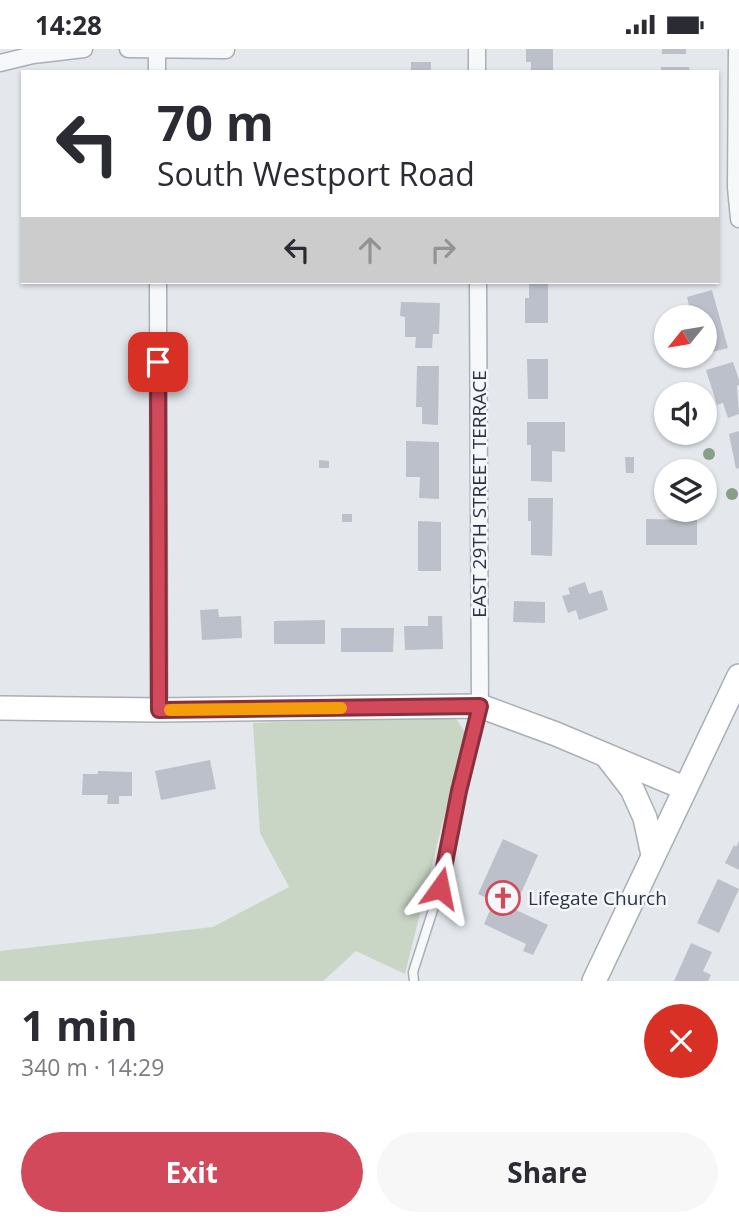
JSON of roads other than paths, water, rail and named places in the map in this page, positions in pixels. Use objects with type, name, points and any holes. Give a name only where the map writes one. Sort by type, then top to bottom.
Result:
[{"type":"street","points":[[0,63],[33,55],[83,49]]},
{"type":"street","points":[[128,49],[226,50]]},
{"type":"street","points":[[477,49],[477,70]]},
{"type":"street","points":[[737,49],[736,187],[739,219]]},
{"type":"street","points":[[157,50],[158,70]]},
{"type":"street","points":[[158,284],[159,710]]},
{"type":"street","name":"EAST 29TH STREET TERRACE","points":[[478,284],[480,706]]},
{"type":"street","points":[[594,981],[739,676]]},
{"type":"street","points":[[0,708],[159,710],[480,706],[556,734],[684,788]]},
{"type":"street","points":[[606,755],[632,789],[645,818],[653,855]]},
{"type":"lane","points":[[414,981],[413,972],[440,888],[459,791],[480,706]]},
{"type":"place","name":"Lifegate Church","points":[[503,898]]}]
